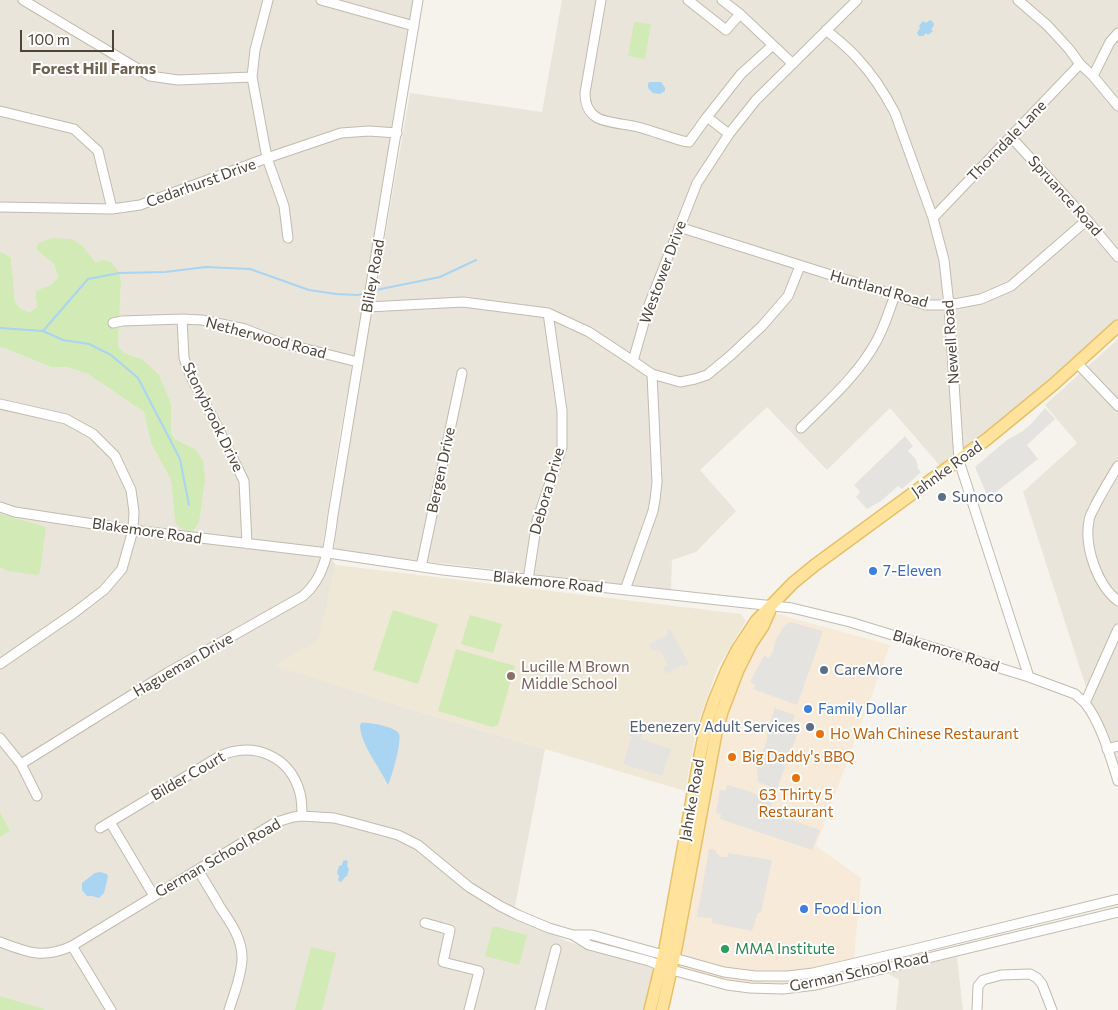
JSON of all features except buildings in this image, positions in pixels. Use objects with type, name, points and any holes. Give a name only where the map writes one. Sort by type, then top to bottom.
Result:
[{"type":"main road","name":"Jahnke Road","points":[[662,1010],[704,733],[712,706],[727,670],[756,621],[793,583],[815,565],[1006,425],[1118,326]]},
{"type":"main road","name":"Jahnke Road","points":[[650,1010],[668,962]]},
{"type":"street","points":[[23,0],[150,76],[178,80],[252,77]]},
{"type":"street","points":[[268,0],[255,50],[252,77],[267,158],[284,206],[288,238]]},
{"type":"street","points":[[321,0],[414,26]]},
{"type":"street","name":"Bliley Road","points":[[328,553],[334,505],[418,0]]},
{"type":"street","points":[[601,0],[585,93],[585,101],[590,112],[601,120],[638,127],[689,142],[741,74],[774,45]]},
{"type":"street","points":[[688,0],[726,30],[740,14]]},
{"type":"street","points":[[722,0],[740,14],[793,64]]},
{"type":"street","name":"Westower Drive","points":[[634,361],[649,305],[697,183],[729,134],[756,100],[857,0]]},
{"type":"street","points":[[1018,0],[1048,26],[1080,64],[1094,76],[1118,106]]},
{"type":"street","name":"Newell Road","points":[[826,30],[857,58],[889,101],[934,218],[944,260],[959,461],[1028,676]]},
{"type":"street","points":[[1094,76],[1110,42],[1118,33]]},
{"type":"street","name":"Thorndale Lane","points":[[934,218],[1080,64]]},
{"type":"street","points":[[0,111],[74,129],[98,151],[112,209]]},
{"type":"street","points":[[707,117],[729,134]]},
{"type":"street","name":"Cedarhurst Drive","points":[[0,208],[112,209],[140,205],[341,133],[369,131],[397,134]]},
{"type":"street","name":"Spruance Road","points":[[1011,136],[1118,257]]},
{"type":"street","name":"Huntland Road","points":[[679,227],[926,304],[948,305],[981,299],[1011,286],[1087,220]]},
{"type":"street","points":[[368,308],[463,302],[548,313],[589,332],[652,374],[680,382],[707,376],[762,326],[788,296],[800,266]]},
{"type":"street","points":[[801,428],[847,382],[866,358],[880,333],[895,295]]},
{"type":"street","name":"Debora Drive","points":[[528,580],[537,521],[562,447],[562,410],[548,313]]},
{"type":"street","name":"Stonybrook Drive","points":[[182,319],[184,358],[191,377],[244,481],[247,544]]},
{"type":"street","name":"Netherwood Road","points":[[114,323],[122,321],[202,320],[245,329],[278,342],[358,362]]},
{"type":"street","points":[[1077,363],[1118,406]]},
{"type":"street","name":"Bergen Drive","points":[[421,567],[462,374]]},
{"type":"street","points":[[625,590],[655,500],[657,482],[652,374]]},
{"type":"street","points":[[0,404],[66,419],[93,434],[115,456],[131,490],[134,512],[133,530],[122,569],[104,590],[74,613],[0,662]]},
{"type":"street","points":[[1118,466],[1101,494],[1089,520],[1088,539],[1092,560],[1100,579],[1118,601]]},
{"type":"street","name":"Blakemore Road","points":[[0,507],[15,512],[133,530],[328,553],[421,567],[792,608],[850,622],[1028,676],[1075,694],[1085,703]]},
{"type":"street","name":"Hagueman Drive","points":[[21,764],[166,673],[303,596],[315,583],[328,553]]},
{"type":"street","points":[[1118,629],[1085,703],[1092,712],[1118,781]]},
{"type":"street","points":[[0,738],[21,764],[37,796]]},
{"type":"street","points":[[1107,749],[1118,746]]},
{"type":"street","name":"Bilder Court","points":[[100,828],[220,756],[242,750],[252,750],[269,755],[290,771],[298,785],[302,799],[302,816]]},
{"type":"street","name":"German School Road","points":[[0,942],[27,952],[42,954],[57,952],[72,946],[274,824],[286,819],[302,816],[343,820],[398,834],[418,845],[469,887],[500,906],[534,922],[573,935],[592,935],[738,987],[760,989],[794,988],[822,983],[1118,912]]},
{"type":"street","points":[[110,822],[154,896]]},
{"type":"street","points":[[198,870],[233,927],[242,949],[240,973],[229,1010]]},
{"type":"street","name":"German School Road","points":[[668,962],[743,975],[766,977],[799,975],[1118,900]]},
{"type":"street","points":[[424,923],[450,930],[443,962],[479,970],[469,1010]]},
{"type":"street","points":[[72,946],[111,1010]]},
{"type":"street","points":[[540,1010],[556,949]]},
{"type":"street","points":[[977,1010],[978,986],[983,980],[1002,976],[1030,974],[1042,984],[1052,1010]]},
{"type":"shaded area","points":[[0,0],[414,0],[322,548],[336,565],[319,640],[336,685],[545,749],[513,917],[552,933],[566,941],[656,967],[646,1010],[47,1010],[0,996],[0,837],[10,831],[0,811],[0,348],[51,367],[67,367],[88,374],[144,412],[151,444],[171,480],[175,522],[195,449],[175,439],[171,431],[171,404],[142,359],[125,353],[118,346],[121,282],[96,263],[82,245],[36,247],[39,252],[54,264],[58,277],[52,284],[35,291],[37,307],[30,312],[21,309],[15,302],[11,258],[0,252]]},
{"type":"shaded area","points":[[562,0],[1118,0],[1118,320],[971,446],[941,467],[890,408],[827,470],[767,407],[700,470],[736,511],[696,552],[672,560],[671,590],[334,550],[338,506],[410,93],[542,112]]},
{"type":"shaded area","points":[[1118,339],[1118,775],[1086,687],[1023,492],[1077,443],[1045,405]]},
{"type":"shaded area","points":[[1045,408],[1055,419],[1027,445],[1038,459],[996,492],[987,495],[975,467],[1007,440],[1023,431]]},
{"type":"shaded area","points":[[905,436],[913,446],[908,451],[916,459],[917,467],[921,472],[902,489],[898,486],[881,501],[867,509],[856,497],[860,492],[854,485]]},
{"type":"shaded area","name":"Lucille M Brown Middle School","points":[[336,565],[741,614],[746,621],[718,667],[697,726],[685,791],[417,711],[275,666],[319,639]]},
{"type":"shaded area","points":[[762,610],[890,645],[816,846],[861,878],[853,970],[781,989],[742,988],[667,970],[675,949],[708,732],[725,671]]},
{"type":"shaded area","points":[[790,622],[823,631],[797,705],[753,689],[755,685],[750,682],[764,656],[769,658],[773,652],[776,639],[785,625]]},
{"type":"shaded area","points":[[670,629],[689,664],[684,667],[682,665],[666,674],[663,668],[668,665],[659,649],[653,651],[649,644],[668,634],[667,631]]},
{"type":"shaded area","points":[[775,708],[795,715],[793,721],[797,735],[777,789],[758,782],[757,767],[767,741],[767,731]]},
{"type":"shaded area","points":[[628,723],[645,728],[641,739],[671,749],[662,776],[623,764],[631,737],[627,728]]},
{"type":"shaded area","points":[[727,785],[773,800],[769,812],[820,830],[812,850],[720,819],[721,814],[716,813],[720,790],[726,791]]},
{"type":"shaded area","points":[[709,849],[714,849],[720,857],[727,857],[728,853],[772,860],[761,913],[758,913],[752,931],[712,923],[712,918],[697,917]]},
{"type":"shaded area","points":[[957,957],[963,1010],[896,1010],[899,980],[886,972]]},
{"type":"green space","points":[[634,22],[651,24],[645,59],[628,56]]},
{"type":"green space","points":[[52,238],[71,239],[82,245],[96,263],[102,260],[111,262],[119,273],[121,282],[118,346],[125,353],[142,359],[159,375],[171,404],[171,432],[175,439],[195,449],[203,461],[205,480],[199,522],[194,530],[189,531],[180,528],[175,522],[171,480],[151,444],[144,412],[88,374],[67,367],[51,367],[0,348],[0,252],[11,258],[15,302],[21,309],[30,312],[37,307],[35,291],[52,284],[58,277],[54,264],[39,252],[36,247],[39,243]]},
{"type":"green space","points":[[0,514],[46,527],[38,575],[8,571],[0,567]]},
{"type":"green space","points":[[393,610],[438,624],[418,684],[373,670]]},
{"type":"green space","points":[[470,615],[502,624],[493,653],[461,644]]},
{"type":"green space","points":[[456,649],[515,666],[498,725],[492,727],[438,711]]},
{"type":"green space","points":[[0,811],[10,831],[0,837]]},
{"type":"green space","points":[[493,926],[527,935],[519,965],[485,956]]},
{"type":"green space","points":[[311,947],[336,953],[322,1010],[295,1010]]},
{"type":"green space","points":[[0,996],[41,1008],[47,1010],[0,1010]]},
{"type":"water","points":[[930,20],[934,24],[931,29],[933,31],[928,35],[926,33],[923,36],[919,36],[917,33],[920,28],[919,26],[923,21],[926,23]]},
{"type":"water","points":[[649,82],[661,82],[665,91],[660,94],[653,93],[648,88]]},
{"type":"water","points":[[361,723],[388,727],[399,734],[398,751],[388,785],[364,741],[361,733]]},
{"type":"water","points":[[346,860],[349,869],[347,876],[340,882],[337,873],[339,866]]},
{"type":"water","points":[[100,872],[108,876],[104,893],[99,898],[87,896],[82,890],[82,883],[95,873]]},
{"type":"waterway","points":[[376,290],[440,277],[476,260]]},
{"type":"waterway","points":[[43,331],[88,279],[119,273],[165,272],[206,267],[250,269],[309,290],[336,294],[358,295],[366,293]]},
{"type":"waterway","points":[[0,328],[43,331],[63,340],[89,344],[111,355],[138,378],[180,459],[189,505]]},
{"type":"place","name":"Sunoco","points":[[942,497]]},
{"type":"place","name":"7-Eleven","points":[[873,571]]},
{"type":"place","name":"CareMore","points":[[824,670]]},
{"type":"place","name":"Lucille M Brown Middle School","points":[[511,676]]},
{"type":"place","name":"Family Dollar","points":[[808,709]]},
{"type":"place","name":"Ebenezery Adult Services","points":[[810,727]]},
{"type":"place","name":"Ho Wah Chinese Restaurant","points":[[820,734]]},
{"type":"place","name":"Big Daddy's BBQ","points":[[732,757]]},
{"type":"place","name":"63 Thirty 5 Restaurant","points":[[796,778]]},
{"type":"place","name":"Food Lion","points":[[804,909]]},
{"type":"place","name":"MMA Institute","points":[[725,949]]},
{"type":"district","name":"Forest Hill Farms","points":[[94,69]]}]
